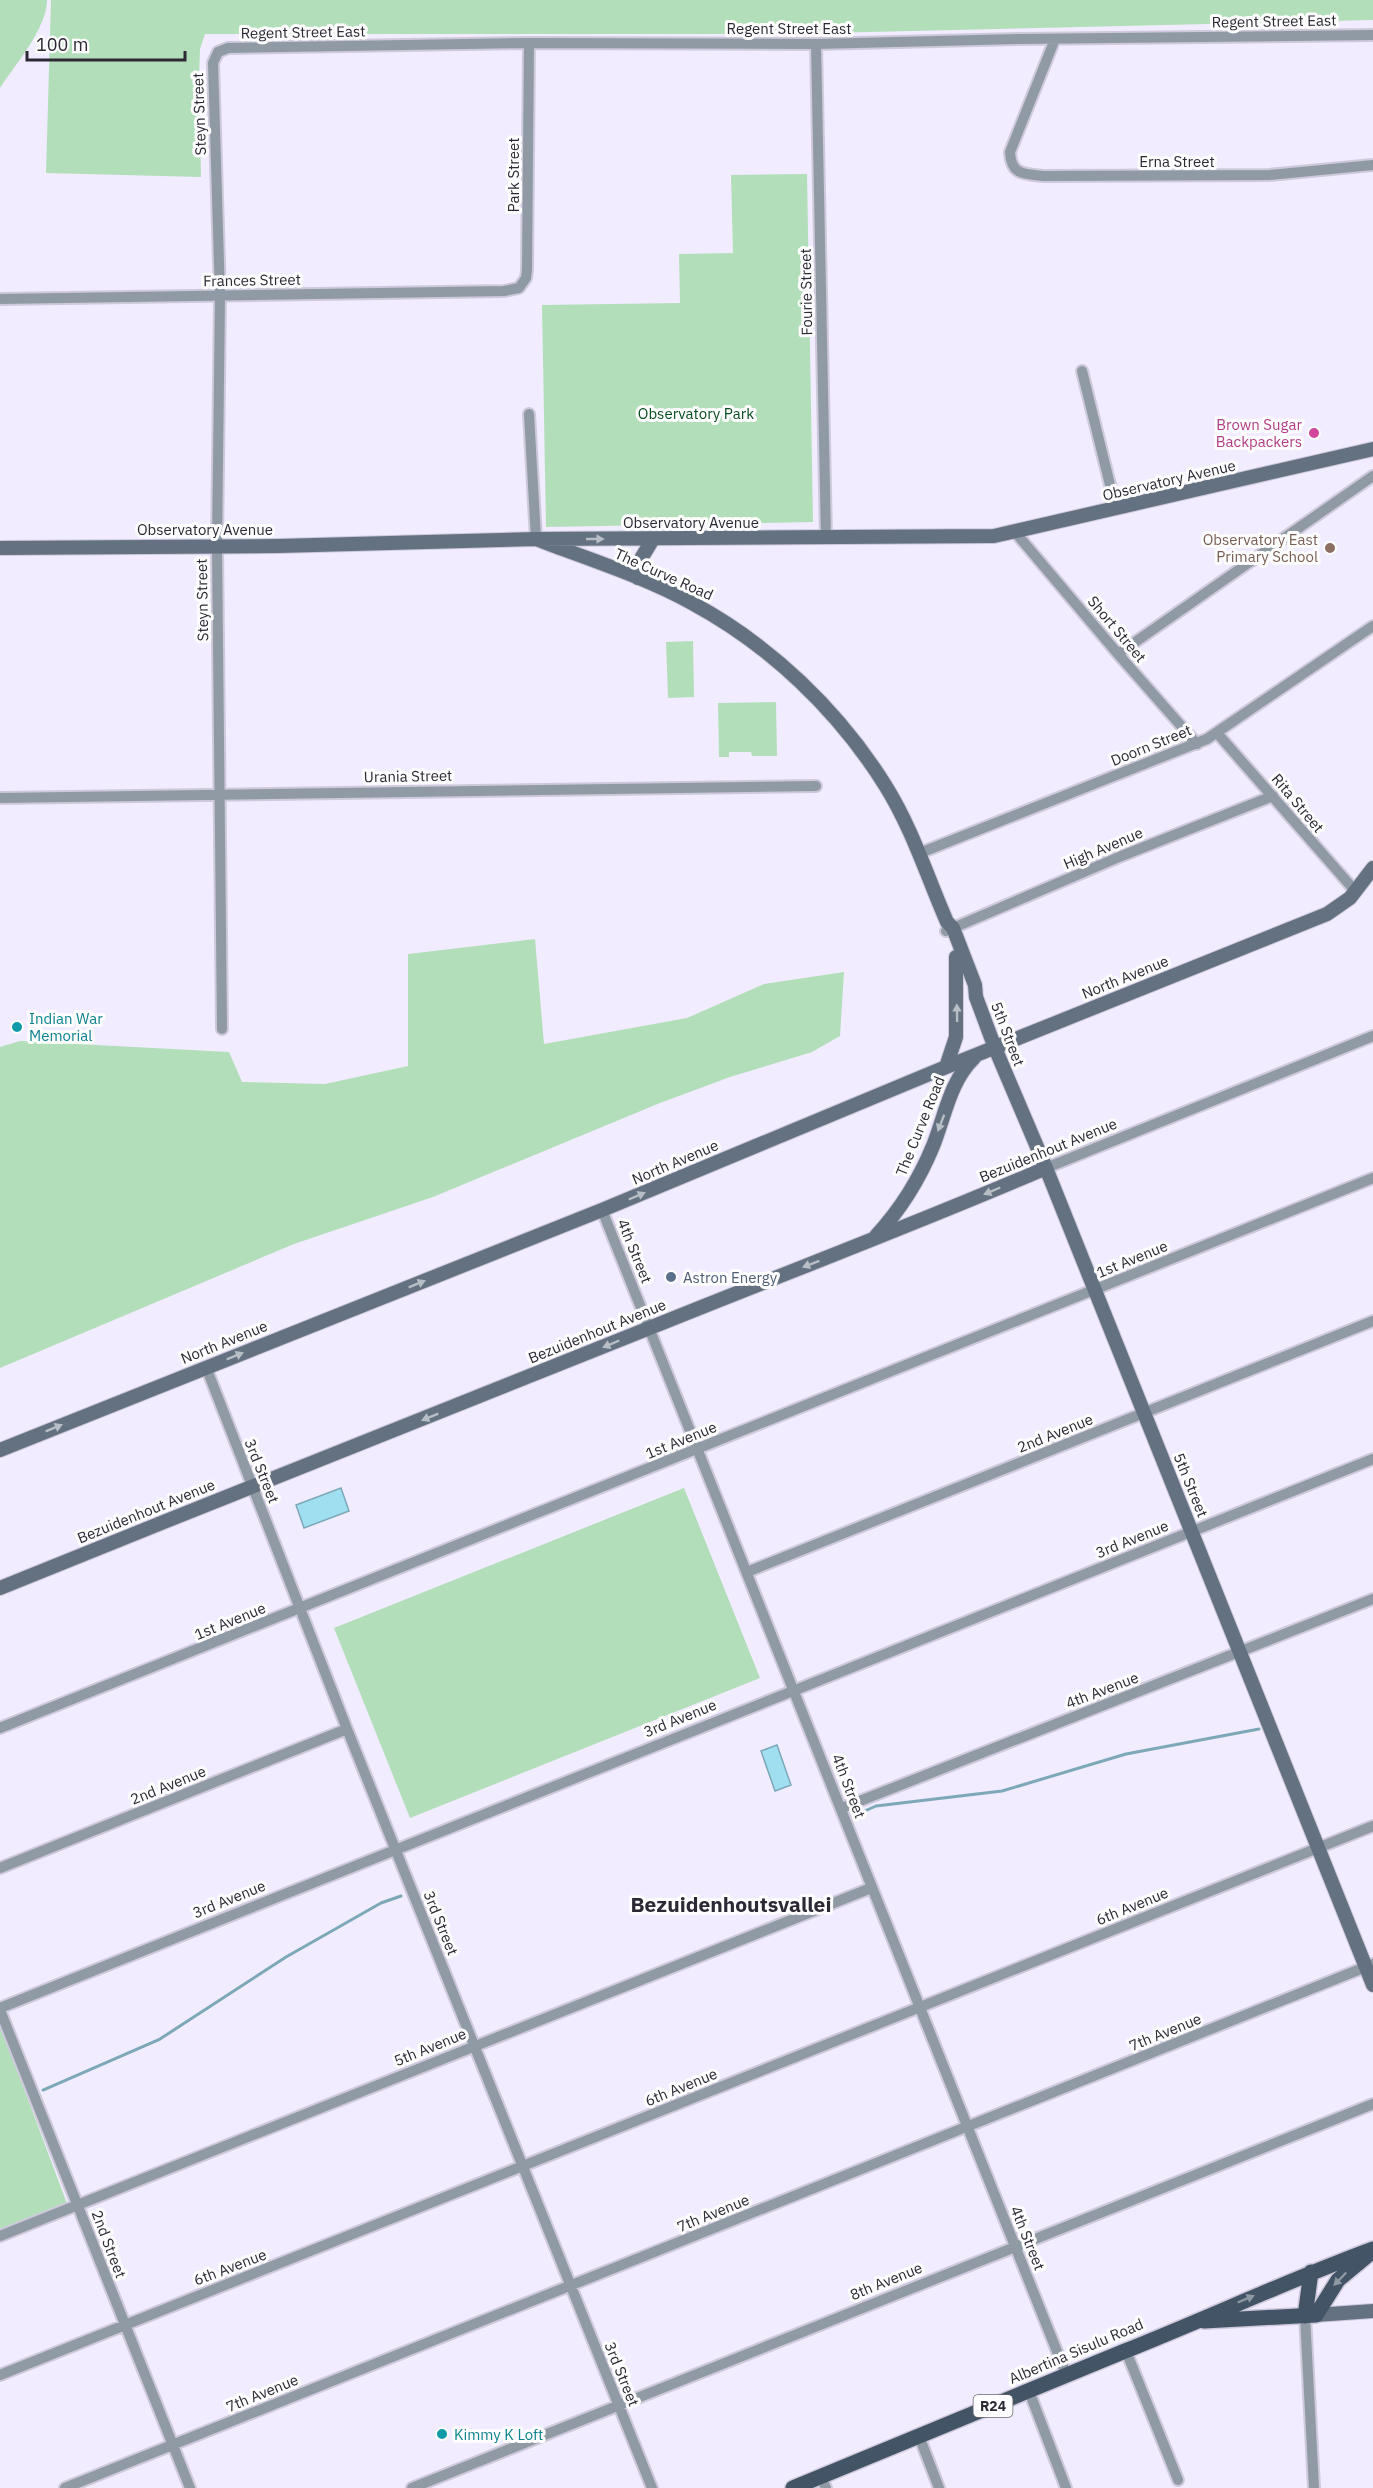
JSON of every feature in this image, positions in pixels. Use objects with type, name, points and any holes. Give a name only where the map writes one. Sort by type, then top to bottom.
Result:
[{"type":"main road","name":"Albertina Sisulu Road","points":[[793,2488],[823,2482],[919,2436],[1311,2272],[1373,2250]]},
{"type":"main road","name":"R24","points":[[1192,2322],[1311,2315],[1338,2280],[1373,2250]]},
{"type":"main road","points":[[1311,2272],[1311,2315]]},
{"type":"street","name":"Regent Street East","points":[[213,63],[218,52],[228,48],[529,43],[816,44],[1373,35]]},
{"type":"street","name":"Erna Street","points":[[1055,39],[1010,152],[1011,162],[1017,171],[1043,176],[1269,175],[1373,165]]},
{"type":"street","name":"Park Street","points":[[504,291],[519,288],[526,278],[527,270],[529,43]]},
{"type":"street","name":"Fourie Street","points":[[816,44],[826,538]]},
{"type":"street","name":"Steyn Street","points":[[213,63],[220,296],[216,546],[221,794],[222,1029]]},
{"type":"street","name":"Frances Street","points":[[0,299],[504,291]]},
{"type":"street","points":[[1082,371],[1116,509]]},
{"type":"street","points":[[529,414],[536,539]]},
{"type":"street","name":"Observatory Avenue","points":[[0,548],[536,539],[994,536],[1373,449]]},
{"type":"street","points":[[1118,654],[1373,476]]},
{"type":"street","name":"Short Street","points":[[1015,532],[1197,744]]},
{"type":"street","name":"The Curve Road","points":[[536,539],[639,578],[690,602],[748,638],[802,682],[847,732],[886,786],[920,853],[949,927]]},
{"type":"street","points":[[639,578],[642,557],[653,539]]},
{"type":"street","name":"Doorn Street","points":[[920,853],[1197,744],[1217,733],[1373,626]]},
{"type":"street","name":"Rita Street","points":[[1217,733],[1356,892]]},
{"type":"street","name":"Urania Street","points":[[0,798],[816,786]]},
{"type":"street","name":"High Avenue","points":[[949,927],[1273,796]]},
{"type":"street","name":"North Avenue","points":[[0,1450],[602,1210],[946,1067],[1328,914],[1345,903],[1356,892],[1373,868]]},
{"type":"street","name":"5th Street","points":[[949,927],[956,957],[969,988],[976,997]]},
{"type":"street","name":"5th Street","points":[[949,927],[975,985],[976,997],[995,1048],[1145,1413],[1318,1848],[1369,1966],[1373,1985]]},
{"type":"street","points":[[946,1067],[956,1037],[956,957]]},
{"type":"street","name":"Bezuidenhout Avenue","points":[[0,1588],[251,1486],[873,1240],[1373,1036]]},
{"type":"street","name":"The Curve Road","points":[[873,1240],[909,1194],[933,1145],[960,1072],[978,1054]]},
{"type":"street","points":[[930,1074],[942,1078],[953,1090]]},
{"type":"street","name":"1st Avenue","points":[[0,1728],[300,1610],[1373,1178]]},
{"type":"street","name":"4th Street","points":[[602,1210],[795,1689],[1066,2374]]},
{"type":"street","name":"2nd Avenue","points":[[747,1572],[1373,1321]]},
{"type":"street","name":"3rd Street","points":[[206,1367],[346,1729],[652,2488]]},
{"type":"street","name":"3rd Avenue","points":[[0,2009],[395,1848],[1373,1459]]},
{"type":"street","name":"4th Avenue","points":[[842,1808],[1373,1599]]},
{"type":"street","name":"2nd Avenue","points":[[0,1868],[346,1729]]},
{"type":"street","name":"6th Avenue","points":[[0,2375],[1373,1826]]},
{"type":"street","name":"5th Avenue","points":[[0,2236],[872,1888]]},
{"type":"street","name":"7th Avenue","points":[[65,2488],[1369,1966]]},
{"type":"street","name":"2nd Street","points":[[0,2009],[190,2488]]},
{"type":"street","name":"8th Avenue","points":[[412,2488],[1373,2104]]},
{"type":"street","points":[[1314,2488],[1311,2315],[1373,2311]]},
{"type":"street","points":[[1126,2351],[1178,2480]]},
{"type":"street","points":[[1029,2391],[1066,2488]]},
{"type":"street","points":[[919,2436],[939,2488]]},
{"type":"green space","points":[[0,0],[47,0],[46,11],[36,34],[0,88]]},
{"type":"green space","points":[[51,0],[1373,0],[1373,20],[784,34],[205,34],[200,49],[199,78],[194,82],[194,92],[199,94],[201,177],[46,173]]},
{"type":"green space","name":"Observatory Park","points":[[807,174],[813,522],[546,527],[542,305],[680,303],[679,254],[733,253],[731,175]]},
{"type":"green space","points":[[693,641],[694,697],[668,698],[666,642]]},
{"type":"green space","points":[[776,702],[777,756],[752,756],[751,752],[729,752],[729,757],[719,757],[718,703]]},
{"type":"green space","points":[[535,939],[544,1044],[687,1018],[764,984],[844,972],[840,1036],[812,1052],[730,1077],[660,1103],[433,1197],[294,1244],[0,1368],[0,1047],[20,1041],[229,1052],[242,1082],[325,1084],[408,1066],[408,954]]},
{"type":"green space","points":[[684,1488],[760,1678],[410,1818],[334,1628]]},
{"type":"green space","points":[[0,2025],[68,2206],[0,2229]]},
{"type":"water","points":[[341,1488],[349,1511],[304,1528],[296,1505]]},
{"type":"water","points":[[777,1745],[791,1785],[775,1791],[761,1751]]},
{"type":"waterway","points":[[858,1814],[876,1806],[1002,1791],[1126,1754],[1259,1729]]},
{"type":"waterway","points":[[43,2090],[160,2039],[286,1957],[381,1903],[401,1896]]},
{"type":"place","name":"Brown Sugar Backpackers","points":[[1314,433]]},
{"type":"place","name":"Observatory East Primary School","points":[[1330,548]]},
{"type":"place","name":"Indian War Memorial","points":[[17,1027]]},
{"type":"place","name":"Astron Energy","points":[[671,1277]]},
{"type":"place","name":"Kimmy K Loft","points":[[442,2434]]},
{"type":"district","name":"Bezuidenhoutsvallei","points":[[731,1904]]}]
